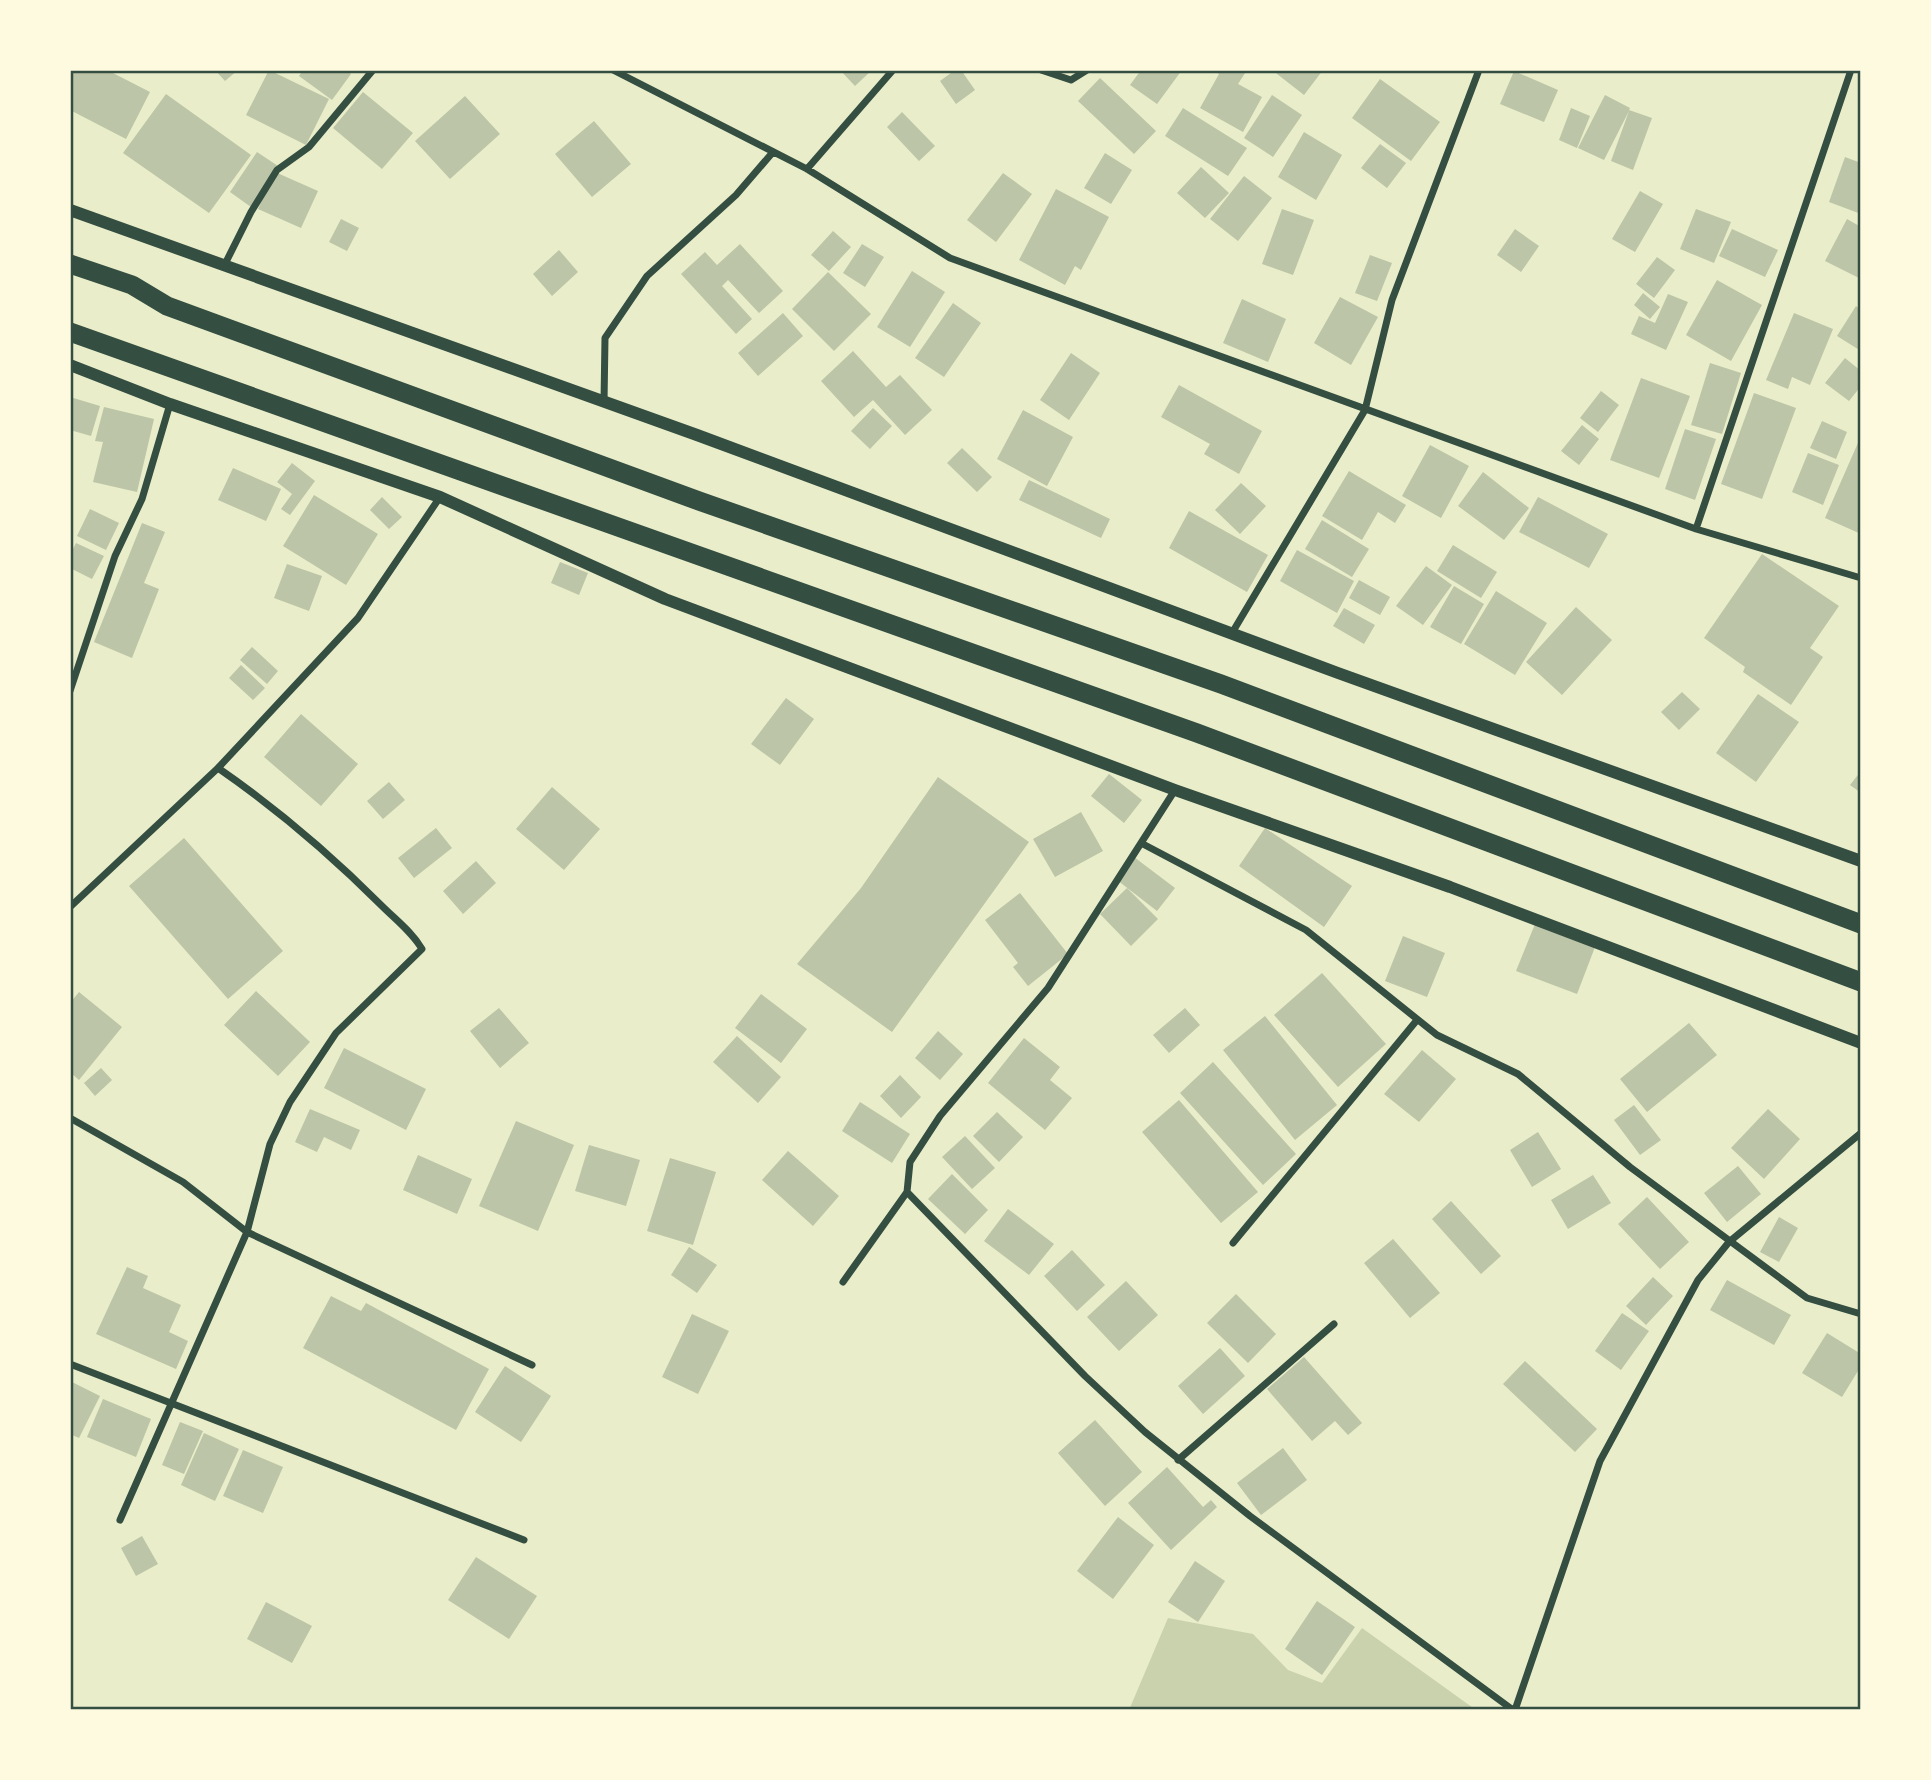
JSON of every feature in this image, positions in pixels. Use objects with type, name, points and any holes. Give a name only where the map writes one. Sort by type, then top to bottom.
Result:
[{"type":"highway","points":[[70,264],[131,285],[167,306],[688,497],[1222,684],[1861,925]]},
{"type":"highway","points":[[70,332],[1184,729],[1861,982]]},
{"type":"street","points":[[225,264],[277,170],[309,147],[373,70]]},
{"type":"street","points":[[614,70],[807,169],[950,258],[1696,529],[1861,578]]},
{"type":"street","points":[[807,169],[893,70]]},
{"type":"street","points":[[1041,70],[1071,80],[1087,70]]},
{"type":"street","points":[[1232,634],[1365,410],[1392,300],[1479,70]]},
{"type":"street","points":[[1696,529],[1851,70]]},
{"type":"street","points":[[604,402],[605,338],[647,276],[736,195],[773,152]]},
{"type":"street","points":[[70,210],[604,402],[1232,634],[1861,860]]},
{"type":"street","points":[[70,365],[170,404],[440,498],[665,599],[1175,790],[1463,892],[1861,1043]]},
{"type":"street","points":[[70,691],[115,556],[142,499],[170,404]]},
{"type":"street","points":[[70,907],[218,768],[358,618],[440,498]]},
{"type":"street","points":[[120,1520],[247,1232],[270,1144],[290,1102],[336,1034],[422,949],[415,937],[366,890],[258,796],[218,768]]},
{"type":"street","points":[[843,1282],[907,1192],[910,1162],[940,1116],[1048,988],[1175,790]]},
{"type":"street","points":[[1141,843],[1306,930],[1437,1035],[1518,1074],[1630,1167],[1807,1298],[1861,1314]]},
{"type":"street","points":[[1233,1243],[1417,1020]]},
{"type":"street","points":[[70,1118],[183,1182],[247,1232],[532,1364]]},
{"type":"street","points":[[907,1192],[1085,1376],[1178,1460],[1514,1710],[1600,1461],[1698,1280],[1730,1242],[1861,1133]]},
{"type":"street","points":[[1178,1460],[1334,1324]]},
{"type":"street","points":[[70,1364],[524,1540]]},
{"type":"green space","points":[[1168,1618],[1253,1634],[1288,1670],[1322,1683],[1362,1628],[1476,1710],[1129,1710]]},
{"type":"building","points":[[70,70],[107,70],[150,92],[126,139],[70,110]]},
{"type":"building","points":[[215,70],[238,70],[225,81]]},
{"type":"building","points":[[269,70],[329,99],[306,145],[246,115]]},
{"type":"building","points":[[303,70],[345,70],[351,74],[332,100],[299,76]]},
{"type":"building","points":[[840,70],[872,70],[855,86]]},
{"type":"building","points":[[955,70],[961,70],[975,90],[956,104],[940,81]]},
{"type":"building","points":[[1141,70],[1182,70],[1157,104],[1130,85]]},
{"type":"building","points":[[1212,70],[1247,70],[1238,84],[1262,97],[1243,132],[1200,108],[1219,74]]},
{"type":"building","points":[[1272,70],[1323,70],[1304,95]]},
{"type":"building","points":[[1514,71],[1558,90],[1544,122],[1500,104]]},
{"type":"building","points":[[1100,78],[1156,131],[1134,154],[1078,101]]},
{"type":"building","points":[[1380,79],[1440,122],[1411,161],[1352,118]]},
{"type":"building","points":[[363,92],[413,133],[382,169],[333,128]]},
{"type":"building","points":[[166,94],[251,155],[209,213],[123,153]]},
{"type":"building","points":[[1272,95],[1302,115],[1273,157],[1244,138]]},
{"type":"building","points":[[1605,95],[1630,108],[1629,110],[1652,118],[1633,170],[1611,161],[1629,111],[1604,160],[1578,148]]},
{"type":"building","points":[[465,96],[500,134],[450,179],[415,141]]},
{"type":"building","points":[[1183,108],[1247,148],[1228,176],[1165,136]]},
{"type":"building","points":[[1571,108],[1590,116],[1577,148],[1559,140]]},
{"type":"building","points":[[902,112],[935,146],[919,161],[887,127]]},
{"type":"building","points":[[594,121],[631,164],[592,197],[555,154]]},
{"type":"building","points":[[1304,132],[1342,155],[1316,200],[1278,177]]},
{"type":"building","points":[[1380,144],[1406,163],[1387,188],[1361,168]]},
{"type":"building","points":[[257,152],[278,166],[251,207],[230,192]]},
{"type":"building","points":[[1105,153],[1132,170],[1111,204],[1084,188]]},
{"type":"building","points":[[1845,157],[1861,163],[1861,214],[1829,202]]},
{"type":"building","points":[[1201,167],[1229,193],[1205,218],[1177,193]]},
{"type":"building","points":[[275,172],[318,191],[301,228],[258,209]]},
{"type":"building","points":[[1003,173],[1032,194],[996,242],[967,220]]},
{"type":"building","points":[[1244,176],[1272,198],[1238,241],[1210,219]]},
{"type":"building","points":[[1056,189],[1109,217],[1081,270],[1075,266],[1065,285],[1019,260]]},
{"type":"building","points":[[1640,191],[1663,204],[1635,252],[1612,239]]},
{"type":"building","points":[[1282,209],[1314,220],[1293,275],[1262,264]]},
{"type":"building","points":[[1696,209],[1731,222],[1714,263],[1680,249]]},
{"type":"building","points":[[341,219],[359,228],[347,251],[329,242]]},
{"type":"building","points":[[1847,219],[1861,227],[1859,278],[1825,261]]},
{"type":"building","points":[[1515,229],[1539,246],[1521,272],[1497,255]]},
{"type":"building","points":[[1732,229],[1778,250],[1765,277],[1719,256]]},
{"type":"building","points":[[833,231],[851,247],[829,271],[811,255]]},
{"type":"building","points":[[740,244],[783,291],[759,313],[728,280],[722,286],[752,319],[736,334],[681,274],[705,252],[717,265]]},
{"type":"building","points":[[862,244],[884,257],[865,287],[843,273]]},
{"type":"building","points":[[559,250],[578,272],[552,296],[533,274]]},
{"type":"building","points":[[1370,255],[1392,263],[1377,301],[1355,293]]},
{"type":"building","points":[[1657,257],[1675,270],[1654,298],[1636,284]]},
{"type":"building","points":[[912,271],[945,292],[910,347],[877,327]]},
{"type":"building","points":[[828,272],[871,314],[834,351],[792,309]]},
{"type":"building","points":[[1717,280],[1762,305],[1731,361],[1686,335]]},
{"type":"building","points":[[1643,293],[1660,307],[1650,319],[1634,305]]},
{"type":"building","points":[[1668,294],[1688,302],[1666,350],[1631,334],[1639,316],[1655,323]]},
{"type":"building","points":[[1340,297],[1378,317],[1351,365],[1314,343]]},
{"type":"building","points":[[1242,299],[1286,319],[1268,362],[1223,343]]},
{"type":"building","points":[[953,303],[981,323],[944,377],[915,358]]},
{"type":"building","points":[[1856,306],[1861,310],[1861,351],[1837,336]]},
{"type":"building","points":[[783,313],[803,336],[758,376],[738,353]]},
{"type":"building","points":[[1794,313],[1833,329],[1810,385],[1792,377],[1788,389],[1766,380]]},
{"type":"building","points":[[853,351],[886,387],[900,375],[932,410],[905,435],[873,400],[854,417],[821,381]]},
{"type":"building","points":[[1071,353],[1100,373],[1069,420],[1040,400]]},
{"type":"building","points":[[1845,358],[1861,371],[1861,386],[1849,401],[1825,383]]},
{"type":"building","points":[[1710,363],[1741,373],[1722,434],[1691,425]]},
{"type":"building","points":[[1641,378],[1690,396],[1659,478],[1610,460]]},
{"type":"building","points":[[1179,385],[1262,431],[1239,474],[1204,454],[1210,444],[1161,417]]},
{"type":"building","points":[[1601,391],[1619,405],[1598,432],[1580,418]]},
{"type":"building","points":[[1754,393],[1796,408],[1762,499],[1721,484]]},
{"type":"building","points":[[70,397],[100,406],[91,436],[70,430]]},
{"type":"building","points":[[104,407],[154,419],[137,492],[93,482],[103,442],[95,441]]},
{"type":"building","points":[[873,408],[892,426],[870,449],[851,431]]},
{"type":"building","points":[[1023,410],[1073,437],[1047,486],[997,459]]},
{"type":"building","points":[[1822,421],[1847,432],[1836,459],[1810,448]]},
{"type":"building","points":[[1582,425],[1599,439],[1579,465],[1561,451]]},
{"type":"building","points":[[1685,429],[1716,439],[1695,500],[1665,489]]},
{"type":"building","points":[[1861,436],[1861,534],[1825,518]]},
{"type":"building","points":[[1430,445],[1469,466],[1441,518],[1402,496]]},
{"type":"building","points":[[962,448],[992,477],[977,492],[947,463]]},
{"type":"building","points":[[1808,453],[1839,465],[1823,505],[1792,492]]},
{"type":"building","points":[[292,463],[315,481],[290,515],[281,509],[292,494],[277,482]]},
{"type":"building","points":[[233,468],[281,489],[266,521],[218,500]]},
{"type":"building","points":[[1349,471],[1406,505],[1395,523],[1378,512],[1362,540],[1322,516]]},
{"type":"building","points":[[1483,472],[1529,508],[1504,540],[1458,506]]},
{"type":"building","points":[[1029,480],[1110,519],[1101,538],[1019,500]]},
{"type":"building","points":[[1241,483],[1266,506],[1240,534],[1215,510]]},
{"type":"building","points":[[314,495],[378,534],[346,585],[283,546]]},
{"type":"building","points":[[382,497],[402,517],[389,529],[370,510]]},
{"type":"building","points":[[1538,497],[1608,534],[1589,568],[1519,532]]},
{"type":"building","points":[[90,509],[119,523],[106,550],[77,536]]},
{"type":"building","points":[[1189,511],[1268,555],[1247,592],[1169,548]]},
{"type":"building","points":[[1322,520],[1369,549],[1352,577],[1305,549]]},
{"type":"building","points":[[142,523],[165,532],[144,583],[159,589],[132,658],[94,642]]},
{"type":"building","points":[[76,543],[104,556],[92,579],[70,568],[70,555]]},
{"type":"building","points":[[1453,545],[1497,572],[1481,598],[1437,571]]},
{"type":"building","points":[[1297,550],[1354,581],[1337,613],[1280,581]]},
{"type":"building","points":[[1762,554],[1839,606],[1810,648],[1823,657],[1791,705],[1743,672],[1745,667],[1704,638]]},
{"type":"building","points":[[560,562],[588,573],[579,595],[551,583]]},
{"type":"building","points":[[287,564],[322,576],[309,611],[274,598]]},
{"type":"building","points":[[1426,566],[1452,585],[1423,625],[1396,606]]},
{"type":"building","points":[[1359,580],[1390,597],[1380,615],[1349,598]]},
{"type":"building","points":[[1454,586],[1484,604],[1461,644],[1430,627]]},
{"type":"building","points":[[1496,591],[1547,623],[1515,675],[1464,644]]},
{"type":"building","points":[[1576,607],[1612,640],[1562,695],[1526,662]]},
{"type":"building","points":[[1344,608],[1375,625],[1364,644],[1333,626]]},
{"type":"building","points":[[252,647],[278,671],[267,684],[240,660]]},
{"type":"building","points":[[241,665],[265,688],[253,700],[229,678]]},
{"type":"building","points":[[1682,692],[1700,709],[1679,730],[1661,712]]},
{"type":"building","points":[[1758,694],[1799,722],[1756,782],[1716,753]]},
{"type":"building","points":[[786,698],[814,719],[780,765],[751,744]]},
{"type":"building","points":[[301,714],[358,764],[321,806],[264,757]]},
{"type":"building","points":[[1861,771],[1861,793],[1850,785]]},
{"type":"building","points":[[1109,774],[1142,800],[1124,823],[1091,796]]},
{"type":"building","points":[[938,777],[1029,842],[892,1032],[797,964],[861,888]]},
{"type":"building","points":[[389,782],[405,800],[383,819],[367,801]]},
{"type":"building","points":[[552,787],[600,829],[564,870],[516,829]]},
{"type":"building","points":[[1081,812],[1103,851],[1055,877],[1033,839]]},
{"type":"building","points":[[436,828],[452,848],[414,878],[398,858]]},
{"type":"building","points":[[1265,828],[1352,886],[1324,927],[1239,866]]},
{"type":"building","points":[[184,838],[283,951],[228,999],[129,886]]},
{"type":"building","points":[[1134,857],[1175,888],[1157,911],[1117,880]]},
{"type":"building","points":[[476,861],[496,883],[463,914],[443,891]]},
{"type":"building","points":[[1127,888],[1158,919],[1131,946],[1100,914]]},
{"type":"building","points":[[1020,893],[1068,954],[1028,986],[1013,967],[1018,963],[985,920]]},
{"type":"building","points":[[1535,924],[1595,947],[1577,994],[1516,971]]},
{"type":"building","points":[[1403,936],[1445,953],[1427,997],[1385,981]]},
{"type":"building","points":[[1322,973],[1386,1044],[1338,1087],[1274,1015]]},
{"type":"building","points":[[256,991],[310,1042],[278,1076],[224,1025]]},
{"type":"building","points":[[79,992],[122,1027],[79,1080],[70,1072],[70,1003]]},
{"type":"building","points":[[761,994],[807,1029],[781,1063],[735,1028]]},
{"type":"building","points":[[499,1008],[529,1043],[500,1068],[470,1031]]},
{"type":"building","points":[[1185,1008],[1200,1025],[1169,1053],[1153,1035]]},
{"type":"building","points":[[1265,1016],[1337,1105],[1295,1140],[1223,1050]]},
{"type":"building","points":[[1689,1023],[1717,1055],[1647,1112],[1620,1079]]},
{"type":"building","points":[[938,1031],[963,1054],[940,1080],[915,1058]]},
{"type":"building","points":[[737,1036],[781,1077],[758,1103],[713,1062]]},
{"type":"building","points":[[1024,1038],[1060,1067],[1050,1080],[1072,1098],[1045,1130],[988,1083]]},
{"type":"building","points":[[344,1048],[426,1089],[406,1130],[324,1088]]},
{"type":"building","points":[[1422,1050],[1456,1079],[1419,1122],[1384,1094]]},
{"type":"building","points":[[1213,1062],[1296,1154],[1263,1185],[1180,1093]]},
{"type":"building","points":[[101,1068],[112,1080],[95,1096],[84,1083]]},
{"type":"building","points":[[900,1075],[921,1097],[901,1118],[880,1096]]},
{"type":"building","points":[[1179,1100],[1258,1192],[1221,1223],[1142,1132]]},
{"type":"building","points":[[860,1102],[910,1134],[892,1163],[842,1131]]},
{"type":"building","points":[[1634,1105],[1661,1140],[1640,1155],[1614,1120]]},
{"type":"building","points":[[310,1109],[360,1130],[351,1150],[324,1137],[317,1152],[295,1142]]},
{"type":"building","points":[[1768,1109],[1800,1139],[1764,1179],[1731,1148]]},
{"type":"building","points":[[997,1112],[1023,1137],[999,1162],[973,1136]]},
{"type":"building","points":[[516,1121],[574,1145],[538,1231],[479,1206]]},
{"type":"building","points":[[1538,1132],[1561,1169],[1532,1187],[1510,1150]]},
{"type":"building","points":[[965,1136],[995,1168],[972,1189],[942,1157]]},
{"type":"building","points":[[589,1145],[640,1160],[626,1206],[575,1191]]},
{"type":"building","points":[[788,1151],[839,1196],[813,1226],[762,1180]]},
{"type":"building","points":[[418,1155],[472,1179],[457,1214],[403,1190]]},
{"type":"building","points":[[670,1158],[716,1172],[693,1245],[647,1231]]},
{"type":"building","points":[[1738,1166],[1761,1194],[1727,1222],[1704,1193]]},
{"type":"building","points":[[952,1174],[988,1210],[965,1234],[928,1199]]},
{"type":"building","points":[[1593,1175],[1611,1203],[1568,1229],[1551,1200]]},
{"type":"building","points":[[1647,1197],[1689,1242],[1660,1269],[1618,1224]]},
{"type":"building","points":[[1451,1201],[1501,1256],[1481,1274],[1432,1219]]},
{"type":"building","points":[[1008,1209],[1054,1244],[1029,1275],[984,1241]]},
{"type":"building","points":[[1779,1217],[1798,1228],[1779,1262],[1760,1252]]},
{"type":"building","points":[[1393,1239],[1440,1293],[1410,1318],[1364,1263]]},
{"type":"building","points":[[689,1247],[717,1265],[697,1293],[671,1275]]},
{"type":"building","points":[[1072,1250],[1105,1285],[1077,1311],[1044,1276]]},
{"type":"building","points":[[127,1267],[148,1276],[143,1288],[181,1305],[169,1332],[188,1341],[176,1369],[96,1334]]},
{"type":"building","points":[[1653,1277],[1673,1296],[1646,1325],[1626,1306]]},
{"type":"building","points":[[1727,1280],[1791,1315],[1774,1345],[1710,1310]]},
{"type":"building","points":[[1126,1281],[1158,1315],[1119,1351],[1087,1317]]},
{"type":"building","points":[[1236,1294],[1276,1334],[1248,1363],[1207,1323]]},
{"type":"building","points":[[331,1296],[361,1311],[366,1303],[489,1369],[456,1430],[303,1348]]},
{"type":"building","points":[[1622,1313],[1649,1331],[1621,1370],[1595,1351]]},
{"type":"building","points":[[692,1314],[729,1331],[698,1394],[662,1377]]},
{"type":"building","points":[[1827,1333],[1861,1354],[1861,1366],[1842,1397],[1802,1373]]},
{"type":"building","points":[[1220,1348],[1245,1376],[1203,1414],[1178,1386]]},
{"type":"building","points":[[1304,1357],[1362,1423],[1348,1435],[1335,1421],[1312,1441],[1267,1389]]},
{"type":"building","points":[[1525,1361],[1597,1429],[1575,1452],[1503,1384]]},
{"type":"building","points":[[505,1366],[551,1396],[521,1442],[475,1412]]},
{"type":"building","points":[[70,1381],[100,1396],[79,1438],[70,1434]]},
{"type":"building","points":[[103,1399],[151,1419],[136,1457],[87,1437]]},
{"type":"building","points":[[1095,1420],[1142,1472],[1105,1506],[1058,1453]]},
{"type":"building","points":[[180,1422],[203,1431],[184,1474],[162,1465]]},
{"type":"building","points":[[204,1433],[239,1449],[215,1501],[181,1485]]},
{"type":"building","points":[[1283,1448],[1307,1480],[1261,1515],[1237,1483]]},
{"type":"building","points":[[243,1450],[283,1467],[263,1513],[223,1496]]},
{"type":"building","points":[[1167,1467],[1203,1507],[1211,1500],[1217,1507],[1171,1550],[1128,1503]]},
{"type":"building","points":[[1118,1517],[1154,1545],[1113,1599],[1077,1571]]},
{"type":"building","points":[[142,1536],[158,1564],[136,1576],[121,1548]]},
{"type":"building","points":[[476,1557],[537,1596],[509,1639],[448,1600]]},
{"type":"building","points":[[1195,1561],[1225,1581],[1198,1622],[1168,1602]]},
{"type":"building","points":[[1317,1601],[1355,1627],[1322,1675],[1285,1649]]},
{"type":"building","points":[[266,1602],[312,1626],[292,1663],[247,1639]]}]
